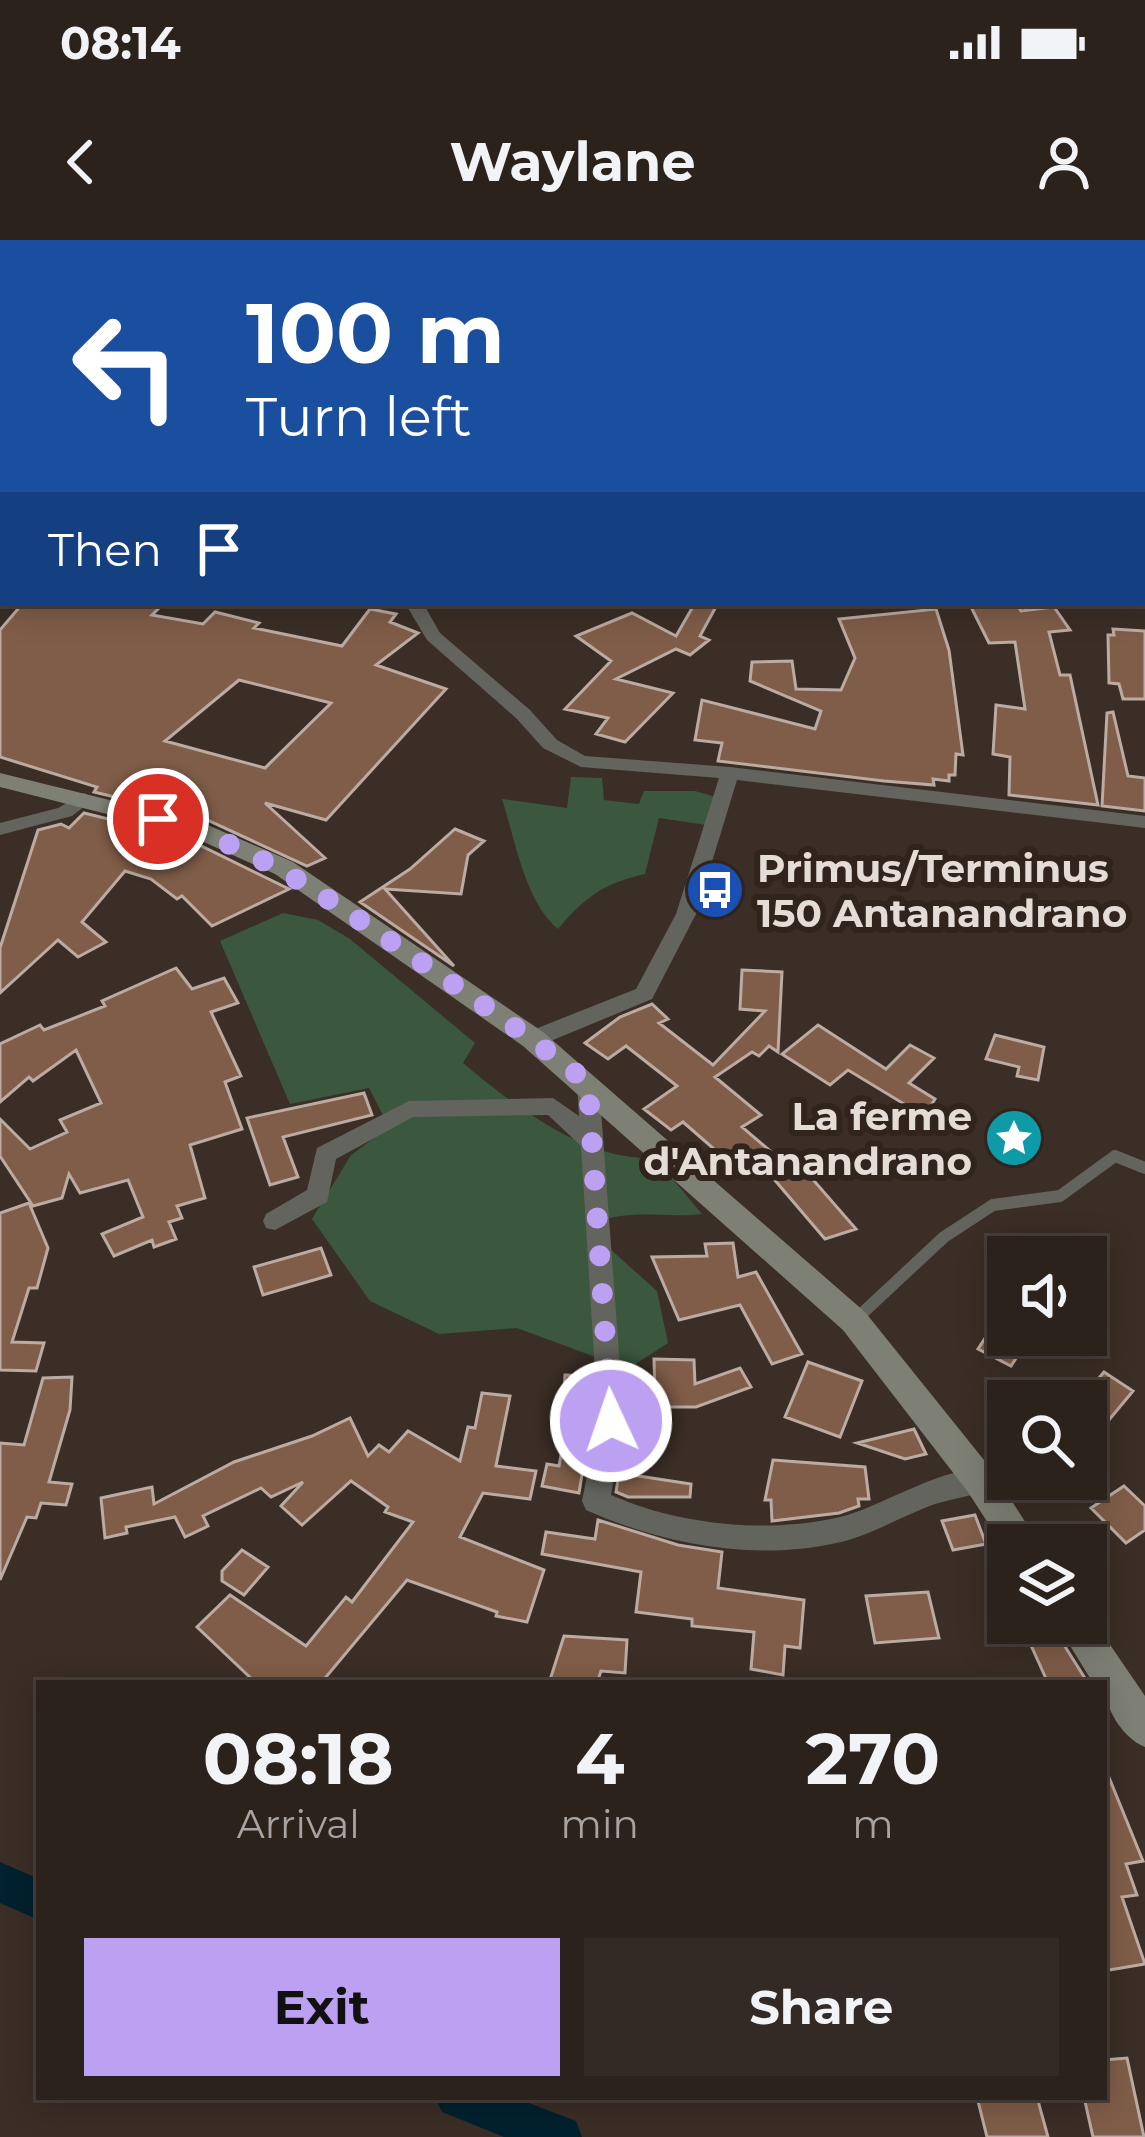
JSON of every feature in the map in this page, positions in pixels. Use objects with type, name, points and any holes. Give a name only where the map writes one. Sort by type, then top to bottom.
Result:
[{"type":"street","points":[[416,606],[433,636],[523,714],[550,744],[581,761],[730,773],[1145,821]]},
{"type":"street","points":[[533,1040],[644,994],[686,914],[730,773]]},
{"type":"street","points":[[0,780],[194,829],[284,868],[533,1040],[588,1083],[854,1321],[1008,1524]]},
{"type":"street","points":[[0,829],[65,812],[84,800]]},
{"type":"street","points":[[588,1083],[611,1421],[596,1502],[617,1512],[687,1529],[792,1537],[843,1529],[930,1493],[980,1481]]},
{"type":"street","points":[[274,1221],[318,1195],[325,1154],[409,1109],[553,1106],[589,1140]]},
{"type":"street","points":[[1088,1644],[1145,1730]]},
{"type":"lane","points":[[854,1321],[944,1237],[993,1205],[1060,1196],[1115,1156],[1145,1168]]},
{"type":"green space","points":[[571,777],[602,778],[604,800],[639,804],[644,791],[695,791],[723,799],[714,826],[659,818],[645,874],[596,893],[558,929],[529,887],[502,799],[567,808]]},
{"type":"green space","points":[[283,913],[318,920],[350,939],[475,1043],[463,1063],[528,1113],[603,1151],[655,1158],[702,1214],[607,1219],[609,1248],[657,1291],[668,1343],[628,1369],[517,1328],[439,1334],[370,1301],[312,1219],[351,1155],[389,1127],[369,1088],[290,1104],[220,941]]},
{"type":"building","points":[[20,606],[161,606],[152,615],[203,624],[215,612],[259,623],[254,628],[342,646],[370,609],[396,614],[390,622],[418,633],[376,665],[446,689],[326,820],[265,803],[325,858],[307,866],[205,819],[94,792],[97,787],[0,757],[0,630]],"holes":[[[239,680],[331,703],[265,768],[165,741]]]},
{"type":"building","points":[[693,606],[716,606],[700,636],[709,640],[690,655],[676,649],[616,679],[673,693],[625,742],[596,734],[608,718],[565,709],[611,661],[576,636],[632,613],[676,636]]},
{"type":"building","points":[[970,606],[1018,606],[1021,611],[1054,607],[1070,630],[1049,632],[1060,675],[1070,675],[1098,805],[1009,795],[1010,757],[993,754],[996,705],[1025,709],[1015,642],[989,643]]},
{"type":"building","points":[[936,609],[949,650],[963,755],[956,754],[955,775],[949,775],[949,781],[933,779],[934,785],[884,781],[718,761],[722,743],[695,740],[702,700],[815,729],[821,711],[750,681],[752,662],[792,661],[796,689],[841,690],[855,658],[839,619]]},
{"type":"building","points":[[1113,629],[1145,631],[1145,699],[1123,699],[1119,684],[1109,683],[1108,635],[1114,635]]},
{"type":"building","points":[[1113,712],[1128,776],[1145,778],[1145,811],[1102,806],[1107,713]]},
{"type":"building","points":[[84,813],[185,838],[289,889],[212,926],[182,896],[177,899],[151,879],[125,871],[82,922],[106,942],[78,957],[58,940],[0,993],[0,948],[38,830],[61,824],[69,828]]},
{"type":"building","points":[[455,829],[484,841],[468,855],[461,894],[385,889],[454,966],[360,902],[410,869]]},
{"type":"building","points":[[176,968],[192,989],[224,978],[238,1003],[211,1012],[241,1076],[225,1082],[242,1129],[190,1145],[205,1198],[177,1206],[182,1218],[169,1222],[176,1239],[154,1247],[152,1240],[114,1256],[102,1234],[143,1217],[128,1180],[80,1193],[69,1174],[62,1198],[33,1206],[0,1156],[0,1119],[30,1149],[67,1132],[60,1120],[101,1103],[76,1050],[33,1081],[29,1077],[0,1102],[0,1044],[40,1025],[44,1030],[105,1006],[102,1001]]},
{"type":"building","points":[[742,970],[782,972],[778,1052],[769,1046],[759,1056],[752,1052],[715,1077],[761,1115],[742,1127],[802,1178],[809,1175],[856,1229],[825,1239],[750,1151],[730,1163],[683,1122],[671,1130],[644,1109],[677,1086],[626,1046],[608,1059],[585,1043],[620,1017],[652,1004],[668,1019],[659,1023],[713,1065],[765,1011],[740,1009]]},
{"type":"building","points":[[818,1025],[886,1069],[910,1045],[934,1058],[909,1083],[935,1099],[924,1116],[848,1070],[830,1085],[782,1054]]},
{"type":"building","points":[[995,1035],[1044,1047],[1038,1080],[1017,1076],[1019,1067],[986,1059]]},
{"type":"building","points":[[364,1093],[372,1115],[283,1137],[298,1177],[270,1185],[247,1118]]},
{"type":"building","points":[[29,1203],[48,1248],[37,1288],[29,1288],[12,1342],[44,1343],[36,1371],[0,1370],[0,1213]]},
{"type":"building","points":[[733,1243],[738,1277],[756,1272],[802,1354],[772,1364],[740,1305],[679,1320],[652,1257],[707,1256],[705,1244]]},
{"type":"building","points":[[321,1248],[331,1275],[263,1295],[254,1267]]},
{"type":"building","points":[[992,1356],[1017,1356],[1011,1366]]},
{"type":"building","points":[[654,1359],[694,1360],[695,1384],[740,1368],[751,1387],[696,1407],[640,1407],[655,1399]]},
{"type":"building","points":[[808,1362],[862,1381],[840,1437],[785,1417]]},
{"type":"building","points":[[1104,1372],[1133,1391],[1107,1422],[1107,1380],[1097,1380]]},
{"type":"building","points":[[565,1375],[591,1376],[593,1407],[563,1406]]},
{"type":"building","points":[[72,1377],[70,1410],[49,1482],[72,1484],[66,1505],[41,1503],[36,1518],[27,1517],[0,1580],[0,1443],[24,1445],[43,1378]]},
{"type":"building","points":[[482,1393],[510,1396],[496,1466],[536,1471],[530,1499],[483,1493],[460,1537],[544,1570],[527,1622],[496,1616],[497,1612],[407,1580],[324,1680],[253,1680],[197,1627],[230,1595],[306,1646],[346,1597],[352,1602],[413,1522],[385,1512],[388,1507],[351,1481],[302,1525],[281,1506],[303,1482],[271,1497],[261,1488],[203,1516],[208,1526],[185,1537],[175,1517],[126,1527],[127,1533],[105,1538],[101,1498],[152,1487],[154,1504],[234,1462],[350,1418],[368,1456],[379,1445],[389,1452],[408,1431],[460,1461],[468,1427],[475,1428]]},
{"type":"building","points":[[566,1428],[589,1431],[579,1493],[542,1486],[547,1464],[559,1466]]},
{"type":"building","points":[[914,1429],[926,1454],[905,1459],[857,1443]]},
{"type":"building","points":[[773,1460],[865,1467],[869,1499],[858,1499],[859,1506],[839,1513],[772,1521],[771,1500],[765,1500]]},
{"type":"building","points":[[619,1473],[691,1484],[690,1497],[628,1497],[616,1492]]},
{"type":"building","points":[[1124,1486],[1145,1506],[1145,1530],[1126,1543],[1091,1508]]},
{"type":"building","points":[[975,1515],[986,1544],[953,1550],[942,1521]]},
{"type":"building","points":[[598,1520],[678,1545],[722,1552],[718,1588],[804,1600],[800,1648],[785,1646],[783,1675],[751,1669],[754,1632],[692,1626],[692,1619],[636,1612],[641,1572],[542,1554],[546,1532],[595,1539]]},
{"type":"building","points":[[242,1550],[268,1567],[244,1595],[222,1581],[222,1571]]},
{"type":"building","points":[[928,1592],[939,1638],[875,1643],[866,1596]]},
{"type":"building","points":[[564,1636],[627,1640],[625,1673],[601,1671],[598,1680],[550,1680]]},
{"type":"building","points":[[1030,1644],[1063,1644],[1086,1680],[1047,1680]]},
{"type":"building","points":[[1107,1772],[1143,1861],[1126,1864],[1137,1895],[1122,1897],[1145,1964],[1109,1970]]},
{"type":"building","points":[[1127,2058],[1144,2137],[1093,2137],[1085,2100],[1107,2100],[1107,2060]]},
{"type":"building","points":[[978,2100],[1038,2100],[1048,2137],[987,2137]]},
{"type":"waterway","points":[[0,1882],[36,1899]]},
{"type":"waterway","points":[[465,2100],[560,2137]]},
{"type":"place","name":"Primus/Terminus 150 Antanandrano","points":[[715,890]]},
{"type":"place","name":"La ferme d'Antanandrano","points":[[1014,1138]]},
{"type":"route","points":[[158,819],[194,829],[284,868],[588,1083],[611,1421]]}]
